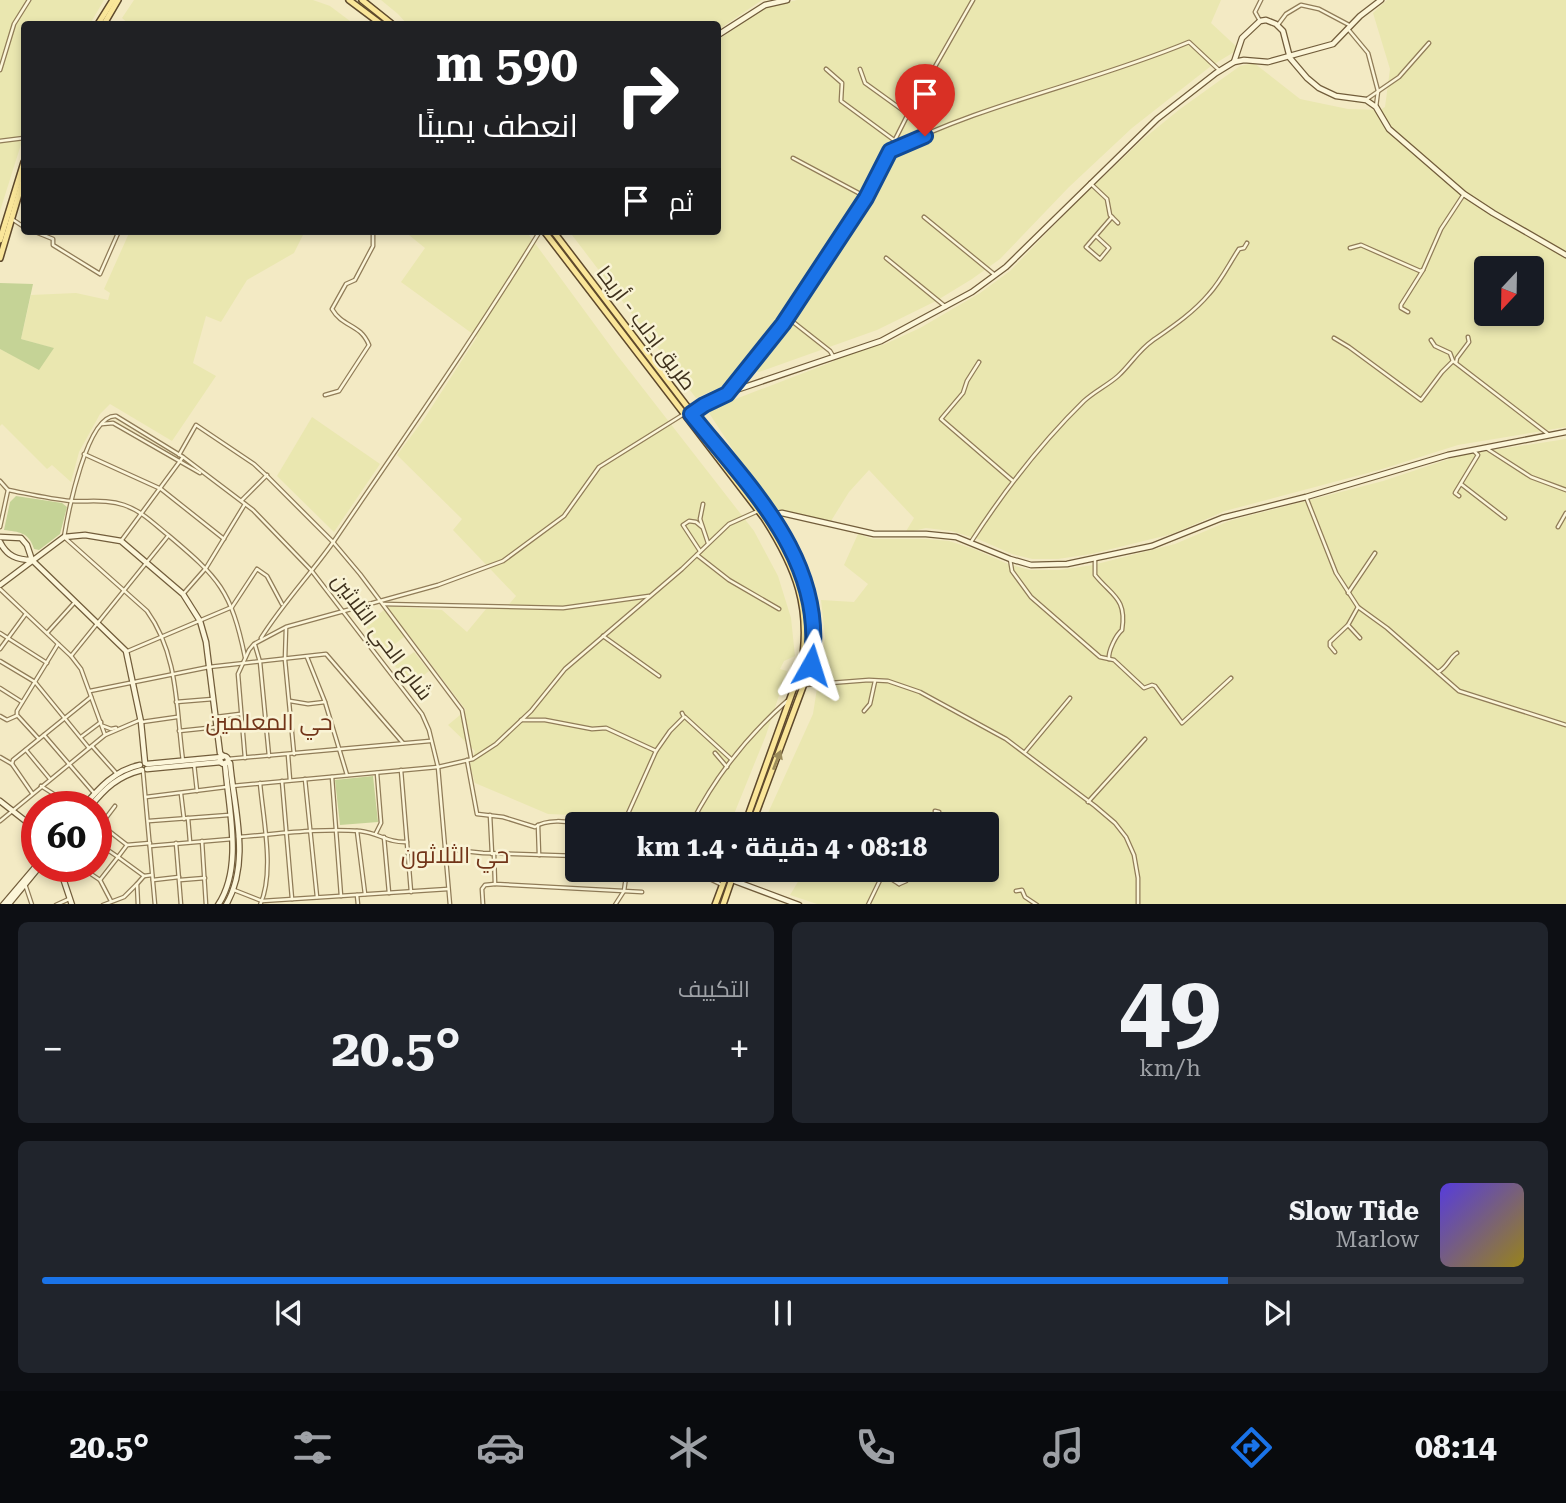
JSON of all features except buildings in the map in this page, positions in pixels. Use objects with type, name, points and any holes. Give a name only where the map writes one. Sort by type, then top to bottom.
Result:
[{"type":"main road","points":[[100,21],[113,0]]},
{"type":"main road","points":[[106,21],[118,0]]},
{"type":"main road","points":[[349,0],[377,21]]},
{"type":"main road","points":[[362,0],[388,21]]},
{"type":"main road","points":[[0,240],[21,172]]},
{"type":"main road","points":[[0,258],[21,188]]},
{"type":"main road","name":"طريق إدلب - أريحا","points":[[548,235],[555,239],[725,463],[784,548],[800,588],[806,643],[801,668],[749,812]]},
{"type":"main road","name":"طريق إدلب - أريحا","points":[[554,235],[555,239]]},
{"type":"main road","name":"طريق إدلب - أريحا","points":[[725,463],[770,514],[791,547],[803,572],[814,620],[815,642],[811,665],[756,812]]},
{"type":"main road","points":[[715,904],[724,882]]},
{"type":"main road","points":[[723,904],[731,882]]},
{"type":"street","points":[[0,70],[14,24],[29,0]]},
{"type":"street","points":[[721,34],[765,5],[787,0]]},
{"type":"street","points":[[727,394],[787,318],[866,198],[908,114],[973,0]]},
{"type":"street","points":[[1260,21],[1255,12],[1261,0]]},
{"type":"street","points":[[380,603],[503,561],[565,516],[599,467],[704,405],[727,394],[881,341],[946,307],[1006,267],[1157,119],[1220,71],[1234,62],[1268,62],[1290,58],[1333,44],[1381,0]]},
{"type":"street","points":[[1277,26],[1286,14],[1301,5],[1319,9],[1350,28],[1368,53],[1378,91],[1376,107]]},
{"type":"street","points":[[1234,62],[1242,38],[1260,21],[1266,20],[1277,26],[1283,31],[1290,58],[1307,78],[1327,93],[1366,100],[1376,107],[1389,129],[1464,194],[1493,214],[1566,255]]},
{"type":"street","points":[[890,151],[951,125],[1148,59],[1189,42],[1220,71]]},
{"type":"street","points":[[1366,100],[1399,77],[1429,43]]},
{"type":"street","points":[[826,69],[842,83],[841,102],[894,140]]},
{"type":"street","points":[[860,69],[865,83],[908,114]]},
{"type":"street","points":[[0,141],[21,138]]},
{"type":"street","points":[[793,158],[866,198]]},
{"type":"street","points":[[1090,183],[1107,200],[1108,211],[1118,223]]},
{"type":"street","points":[[1408,312],[1401,308],[1401,305],[1423,270],[1441,229],[1464,194]]},
{"type":"street","points":[[924,217],[995,275]]},
{"type":"street","points":[[1096,236],[1109,248],[1100,259],[1086,247],[1112,217]]},
{"type":"street","points":[[12,219],[21,225]]},
{"type":"street","points":[[43,235],[53,239],[53,245],[100,274],[117,235]]},
{"type":"street","points":[[325,394],[339,391],[369,345],[360,330],[336,316],[332,309],[346,284],[355,280],[373,246],[373,235]]},
{"type":"street","points":[[259,641],[282,604],[333,542],[426,408],[539,235]]},
{"type":"street","points":[[971,542],[1030,459],[1101,386],[1116,377],[1150,342],[1175,326],[1209,294],[1239,250],[1247,243]]},
{"type":"street","points":[[1350,247],[1358,245],[1423,270]]},
{"type":"street","points":[[886,258],[946,307]]},
{"type":"street","points":[[787,318],[833,356]]},
{"type":"street","points":[[1334,338],[1421,400],[1442,372],[1455,362],[1469,342],[1468,337]]},
{"type":"street","points":[[1430,340],[1435,346],[1450,353],[1455,362],[1551,436]]},
{"type":"street","points":[[979,362],[963,393],[941,419],[1013,481]]},
{"type":"street","points":[[65,537],[84,454],[106,418],[116,416],[181,456],[206,476]]},
{"type":"street","points":[[101,425],[113,423],[206,476]]},
{"type":"street","points":[[121,541],[179,462],[196,425],[267,475],[333,542],[463,710],[477,814],[503,817],[535,827],[542,822],[565,822]]},
{"type":"street","points":[[770,514],[782,513],[874,534],[946,536],[971,542],[1010,559],[1041,565],[1096,559],[1152,547],[1222,518],[1306,497],[1448,455],[1566,432]]},
{"type":"street","points":[[1485,448],[1531,477],[1566,491]]},
{"type":"street","points":[[1460,496],[1455,493],[1478,455],[1473,450]]},
{"type":"street","points":[[84,454],[161,489],[224,539]]},
{"type":"street","points":[[183,594],[206,568],[243,502],[267,475]]},
{"type":"street","name":"شارع الحي الثلاثين","points":[[206,476],[243,502],[312,570],[422,714],[438,767],[450,904]]},
{"type":"street","points":[[0,481],[8,490],[73,501],[88,500],[123,505],[142,514],[217,580],[232,607],[245,657]]},
{"type":"street","points":[[1461,484],[1505,518]]},
{"type":"street","points":[[0,527],[8,490]]},
{"type":"street","points":[[1306,497],[1336,573],[1357,607],[1387,628],[1459,691],[1566,725]]},
{"type":"street","points":[[702,504],[700,519],[708,543]]},
{"type":"street","points":[[146,797],[260,783],[438,767],[469,760],[496,744],[540,701],[565,669],[701,552],[729,524],[758,511]]},
{"type":"street","points":[[1558,527],[1566,513]]},
{"type":"street","points":[[701,552],[683,525],[689,521],[702,527]]},
{"type":"street","points":[[105,736],[86,677],[71,656],[0,587],[65,537],[85,536],[121,541],[183,594],[200,621],[240,866],[234,890],[227,904]]},
{"type":"street","points":[[71,656],[168,536]]},
{"type":"street","points":[[65,537],[147,611],[162,636],[174,674],[183,761]]},
{"type":"street","points":[[32,560],[22,560],[7,554],[0,539],[21,538],[27,545],[32,560],[127,651],[141,721],[155,904]]},
{"type":"street","points":[[1348,593],[1375,553]]},
{"type":"street","points":[[697,555],[735,584],[779,609]]},
{"type":"street","points":[[1010,559],[1012,571],[1031,597],[1100,657],[1118,662],[1144,688],[1152,685],[1157,688],[1182,723],[1231,678]]},
{"type":"street","points":[[1096,559],[1095,575],[1114,593],[1122,608],[1122,630],[1109,659]]},
{"type":"street","points":[[127,651],[232,607],[257,569],[267,576],[282,604]]},
{"type":"street","points":[[245,758],[237,674],[254,644],[286,627],[373,603],[563,608],[649,596]]},
{"type":"street","points":[[47,634],[75,601]]},
{"type":"street","points":[[1335,652],[1329,646],[1330,642],[1348,625],[1357,607]]},
{"type":"street","points":[[0,649],[26,614]]},
{"type":"street","points":[[1348,625],[1360,638]]},
{"type":"street","points":[[286,627],[285,660],[294,754]]},
{"type":"street","points":[[0,634],[47,663]]},
{"type":"street","points":[[603,636],[659,676]]},
{"type":"street","points":[[0,716],[7,720],[17,715],[22,702],[58,644]]},
{"type":"street","points":[[254,644],[260,662],[269,756]]},
{"type":"street","points":[[1438,672],[1449,658],[1457,653]]},
{"type":"street","points":[[90,691],[209,667],[326,654],[403,743]]},
{"type":"street","points":[[307,657],[325,702],[347,775]]},
{"type":"street","points":[[0,661],[35,681],[80,738],[117,774]]},
{"type":"street","points":[[864,711],[872,699],[875,681]]},
{"type":"street","points":[[804,685],[888,681],[920,692],[996,733],[1115,823],[1134,855],[1138,878],[1138,904]]},
{"type":"street","points":[[0,688],[22,702]]},
{"type":"street","points":[[12,764],[13,760],[92,696]]},
{"type":"street","points":[[696,812],[701,801],[757,728],[790,698]]},
{"type":"street","points":[[1024,752],[1070,698]]},
{"type":"street","points":[[176,702],[213,699]]},
{"type":"street","points":[[289,701],[308,704],[325,702]]},
{"type":"street","points":[[215,717],[241,714]]},
{"type":"street","points":[[17,715],[39,739]]},
{"type":"street","points":[[629,812],[656,751],[683,715],[732,760]]},
{"type":"street","points":[[101,724],[111,729],[141,721],[177,717]]},
{"type":"street","points":[[521,720],[545,720],[592,729],[606,728],[656,751]]},
{"type":"street","points":[[80,738],[101,724]]},
{"type":"street","points":[[35,791],[105,736],[123,726]]},
{"type":"street","points":[[179,731],[217,727]]},
{"type":"street","points":[[44,735],[92,791]]},
{"type":"street","points":[[1088,802],[1145,739]]},
{"type":"street","points":[[103,791],[117,779],[144,767],[430,741]]},
{"type":"street","points":[[26,750],[50,779]]},
{"type":"street","points":[[288,754],[290,780]]},
{"type":"street","points":[[715,754],[727,767]]},
{"type":"street","points":[[0,757],[12,764],[31,791]]},
{"type":"street","points":[[96,791],[117,774],[144,767],[183,761],[224,760]]},
{"type":"street","points":[[194,764],[197,791]]},
{"type":"street","points":[[401,771],[411,892]]},
{"type":"street","points":[[376,833],[381,823],[377,773]]},
{"type":"street","points":[[332,776],[341,896]]},
{"type":"street","points":[[305,779],[317,897]]},
{"type":"street","points":[[282,781],[292,899]]},
{"type":"street","points":[[260,783],[266,889],[261,903]]},
{"type":"street","points":[[41,786],[49,791]]},
{"type":"street","points":[[219,904],[229,885],[234,858],[235,838],[229,815],[229,787]]},
{"type":"street","points":[[181,793],[190,842]]},
{"type":"street","points":[[0,801],[21,816]]},
{"type":"street","points":[[0,821],[21,802]]},
{"type":"street","points":[[112,810],[115,806]]},
{"type":"street","points":[[936,812],[939,812]]},
{"type":"street","points":[[148,821],[229,815]]},
{"type":"street","points":[[490,815],[495,884]]},
{"type":"street","points":[[538,825],[539,855]]},
{"type":"street","points":[[112,833],[127,845],[336,830],[376,833],[392,842],[407,842]]},
{"type":"street","points":[[357,831],[365,894]]},
{"type":"street","points":[[384,837],[389,893]]},
{"type":"street","points":[[202,841],[206,904]]},
{"type":"street","points":[[176,843],[181,904]]},
{"type":"street","points":[[112,865],[127,845]]},
{"type":"street","points":[[444,849],[493,854],[565,856]]},
{"type":"street","points":[[112,853],[144,876],[205,878]]},
{"type":"street","points":[[105,904],[124,897],[144,876]]},
{"type":"street","points":[[6,904],[24,882]]},
{"type":"street","points":[[64,882],[71,902]]},
{"type":"street","points":[[101,882],[111,901]]},
{"type":"street","points":[[616,904],[624,891],[625,882]]},
{"type":"street","points":[[714,882],[722,886]]},
{"type":"street","points":[[737,882],[796,904]]},
{"type":"street","points":[[869,904],[879,882]]},
{"type":"street","points":[[896,882],[904,882]]},
{"type":"street","points":[[6,904],[25,884],[32,904]]},
{"type":"street","points":[[136,884],[138,904]]},
{"type":"street","points":[[483,904],[482,889],[485,885],[495,884],[642,892]]},
{"type":"street","points":[[234,890],[261,903],[448,889]]},
{"type":"street","points":[[1016,891],[1022,890],[1025,897],[1036,904]]},
{"type":"street","points":[[357,895],[358,904]]},
{"type":"shaded area","points":[[0,0],[104,0],[92,21],[21,21],[21,144],[0,211]]},
{"type":"shaded area","points":[[134,0],[313,0],[330,6],[350,21],[126,21],[122,18]]},
{"type":"shaded area","points":[[381,0],[762,0],[721,28],[721,21],[404,21]]},
{"type":"shaded area","points":[[797,0],[1221,0],[1211,23],[1239,49],[1211,66],[1132,128],[1069,187],[1000,259],[972,279],[936,301],[877,330],[759,372],[743,369],[732,382],[696,398],[572,235],[721,235],[721,38],[766,7]]},
{"type":"shaded area","points":[[1387,0],[1566,0],[1566,427],[1458,445],[1379,470],[1225,511],[1172,534],[1091,554],[1058,559],[1032,559],[951,531],[926,528],[905,533],[914,518],[869,470],[849,492],[831,521],[772,509],[707,410],[832,362],[849,352],[883,345],[920,328],[980,293],[1010,271],[1142,140],[1240,66],[1254,63],[1300,99],[1348,109],[1380,110],[1385,107],[1390,69],[1373,13]]},
{"type":"shaded area","points":[[128,235],[303,235],[294,253],[247,280],[221,322],[206,316],[193,363],[216,376],[172,441],[110,404],[100,414],[79,452],[71,482],[52,465],[47,469],[2,424],[0,426],[0,349],[39,369],[53,348],[21,339],[31,295],[76,293],[108,300],[110,293],[104,289]]},
{"type":"shaded area","points":[[409,235],[529,235],[617,355],[754,531],[778,576],[791,618],[795,656],[784,661],[780,669],[787,671],[766,735],[735,812],[548,814],[475,783],[470,765],[475,751],[448,725],[466,710],[408,634],[384,652],[365,625],[389,606],[442,610],[467,632],[486,609],[506,608],[516,596],[453,530],[462,519],[397,455],[424,419],[477,337],[401,282],[425,248]]},
{"type":"shaded area","points":[[312,417],[380,464],[334,532],[277,476]]},
{"type":"shaded area","points":[[1566,439],[1566,904],[817,904],[790,895],[798,882],[999,882],[999,812],[768,812],[813,714],[825,637],[821,600],[854,602],[868,584],[844,565],[858,534],[873,539],[949,541],[1030,570],[1059,570],[1093,565],[1175,544],[1229,521],[1383,481],[1461,455]]},
{"type":"shaded area","points":[[414,652],[429,671],[410,686],[395,666]]},
{"type":"green space","points":[[0,283],[33,284],[21,339],[54,348],[39,370],[0,349]]},
{"type":"green space","points":[[16,496],[62,503],[67,507],[60,534],[39,550],[34,549],[23,534],[4,530],[10,502]]},
{"type":"green space","points":[[373,776],[378,822],[340,825],[335,780]]},
{"type":"district","name":"حي المعلمين","points":[[269,722]]},
{"type":"district","name":"حي الثلاثون","points":[[455,855]]},
{"type":"route","points":[[811,665],[815,642],[814,620],[803,572],[770,514],[691,414],[727,394],[783,324],[866,198],[890,151],[925,136]]}]
